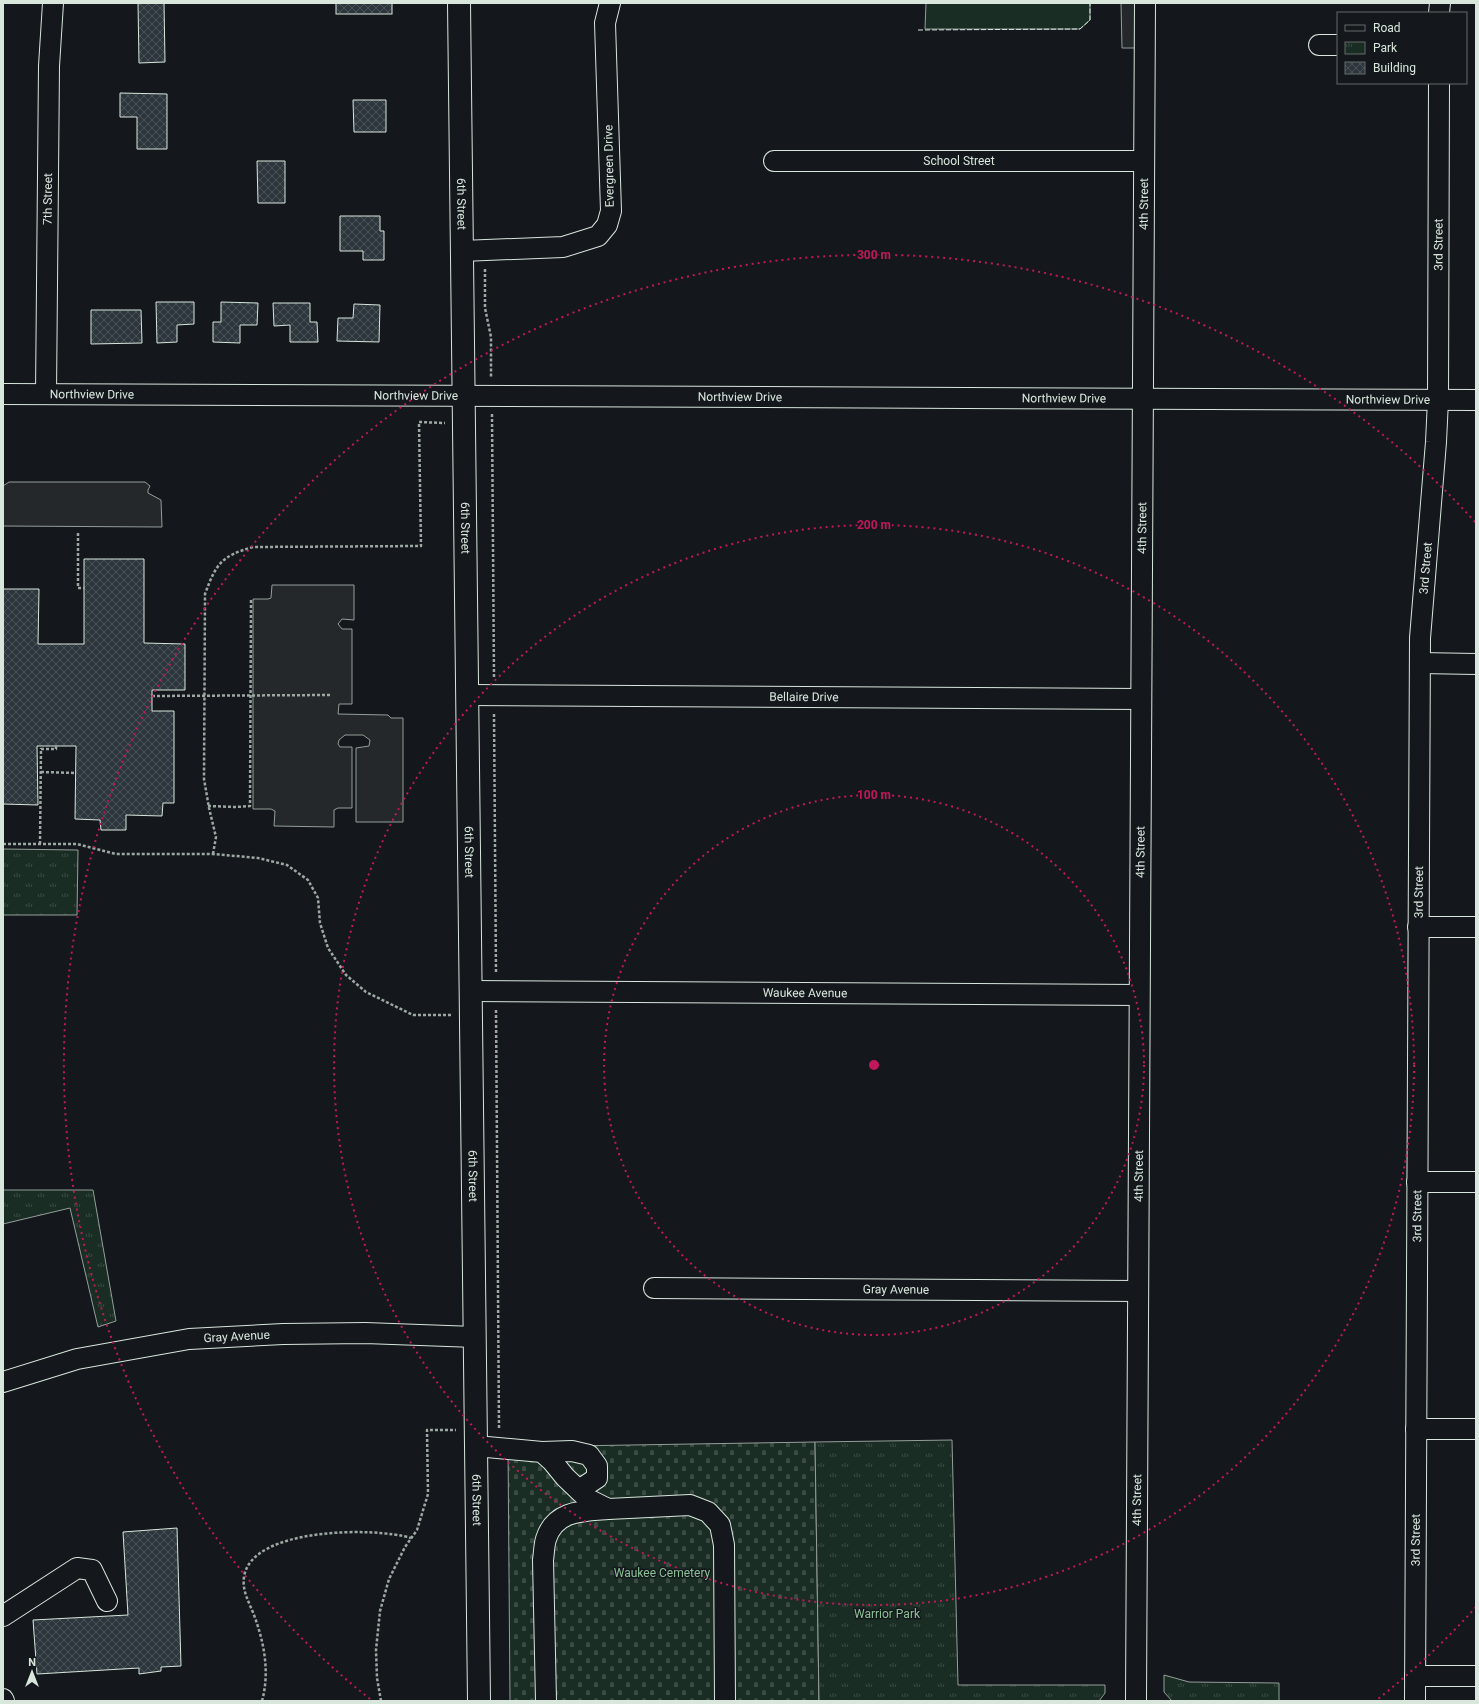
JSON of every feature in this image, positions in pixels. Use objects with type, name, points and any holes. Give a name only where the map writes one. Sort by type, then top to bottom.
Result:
[{"type":"main road","name":"6th Street","points":[[459,3],[479,1701]]},
{"type":"street","name":"7th Street","points":[[46,394],[49,66],[53,3]]},
{"type":"street","name":"Evergreen Drive","points":[[462,251],[564,247],[598,236],[607,225],[611,212],[605,23],[610,3]]},
{"type":"street","name":"4th Street","points":[[1136,1701],[1145,3]]},
{"type":"street","name":"3rd Street","points":[[1415,1701],[1420,638],[1438,400],[1439,84]]},
{"type":"street","name":"School Street","points":[[774,161],[1144,161]]},
{"type":"street","name":"Northview Drive","points":[[3,394],[1476,400]]},
{"type":"street","points":[[1420,663],[1476,664]]},
{"type":"street","name":"Bellaire Drive","points":[[467,695],[1141,699]]},
{"type":"street","points":[[1418,927],[1476,927]]},
{"type":"street","name":"Waukee Avenue","points":[[471,991],[1139,995]]},
{"type":"street","points":[[1417,1182],[1476,1182]]},
{"type":"street","name":"Gray Avenue","points":[[654,1288],[1137,1291]]},
{"type":"street","name":"Gray Avenue","points":[[3,1382],[77,1359],[189,1339],[283,1334],[475,1337]]},
{"type":"street","points":[[1416,1429],[1476,1429]]},
{"type":"street","points":[[476,1446],[542,1452],[572,1451],[589,1455],[598,1466],[597,1478],[579,1490]]},
{"type":"street","points":[[542,1452],[588,1499],[608,1509]]},
{"type":"street","points":[[546,1701],[543,1560],[546,1538],[556,1522],[572,1512],[690,1505],[708,1512],[720,1525],[724,1545],[725,1701]]},
{"type":"street","points":[[3,1616],[77,1568],[92,1570],[107,1601]]},
{"type":"street","points":[[1415,1676],[1476,1676]]},
{"type":"path","points":[[485,250],[485,308],[491,337],[492,383]]},
{"type":"path","points":[[214,854],[216,837],[208,806],[204,779],[205,594],[210,577],[222,561],[237,552],[253,547],[421,546],[419,422],[439,423]]},
{"type":"path","points":[[487,423],[492,423]]},
{"type":"path","points":[[78,533],[78,588],[84,588]]},
{"type":"path","points":[[208,806],[250,806],[251,599]]},
{"type":"path","points":[[152,696],[332,695]]},
{"type":"path","points":[[40,844],[41,749],[56,749],[56,746]]},
{"type":"path","points":[[41,772],[76,773]]},
{"type":"path","points":[[3,844],[77,844],[116,854],[214,854],[258,858],[287,865],[308,880],[318,898],[320,923],[328,948],[346,975],[366,992],[413,1015],[448,1015]]},
{"type":"path","points":[[496,1007],[500,1428]]},
{"type":"path","points":[[381,1701],[377,1678],[376,1650],[380,1611],[389,1579],[405,1547],[417,1530],[428,1494],[427,1430],[458,1430]]},
{"type":"path","points":[[262,1701],[266,1660],[261,1634],[244,1592],[244,1577],[248,1565],[258,1554],[272,1546],[306,1536],[342,1531],[373,1531],[412,1538]]},
{"type":"green space","points":[[926,3],[1090,3],[1090,20],[1080,29],[925,29]]},
{"type":"green space","points":[[3,849],[78,850],[77,915],[3,915]]},
{"type":"green space","points":[[3,1190],[93,1190],[116,1321],[98,1327],[70,1208],[3,1224]]},
{"type":"green space","name":"Warrior Park","points":[[952,1440],[958,1685],[1105,1685],[1105,1693],[1099,1701],[819,1701],[815,1442]]},
{"type":"green space","name":"Waukee Cemetery","points":[[815,1442],[819,1701],[510,1701],[508,1447]]},
{"type":"green space","points":[[1164,1675],[1189,1682],[1279,1683],[1279,1701],[1172,1701],[1164,1692]]},
{"type":"shaded area","points":[[1121,3],[1145,3],[1144,48],[1122,48]]},
{"type":"shaded area","points":[[9,482],[145,482],[150,486],[148,493],[161,500],[162,527],[3,526],[3,486]]},
{"type":"shaded area","points":[[272,585],[354,585],[354,620],[342,619],[338,624],[342,629],[352,629],[352,704],[339,704],[338,714],[388,715],[391,718],[403,718],[403,822],[356,822],[356,748],[369,746],[370,740],[363,735],[345,735],[339,740],[338,744],[340,747],[352,747],[352,808],[338,808],[334,810],[334,827],[274,826],[275,811],[271,809],[253,809],[253,599],[271,598]]},
{"type":"building","points":[[138,3],[164,3],[165,62],[139,63]]},
{"type":"building","points":[[336,3],[392,3],[392,14],[336,14]]},
{"type":"building","points":[[120,93],[167,94],[167,149],[137,149],[137,117],[120,117]]},
{"type":"building","points":[[353,100],[386,100],[386,132],[354,132]]},
{"type":"building","points":[[257,161],[285,161],[285,203],[258,203]]},
{"type":"building","points":[[340,216],[380,216],[380,231],[384,231],[384,260],[363,260],[363,251],[340,251]]},
{"type":"building","points":[[156,302],[194,302],[194,324],[177,325],[177,342],[157,343]]},
{"type":"building","points":[[221,302],[258,303],[257,325],[240,325],[240,343],[213,342],[213,322],[221,322]]},
{"type":"building","points":[[273,303],[310,303],[310,322],[317,322],[318,342],[290,342],[290,325],[274,326]]},
{"type":"building","points":[[354,304],[380,305],[379,342],[337,341],[338,318],[353,318]]},
{"type":"building","points":[[91,310],[141,310],[142,343],[91,344]]},
{"type":"building","points":[[84,559],[144,559],[144,643],[185,644],[185,690],[152,690],[152,711],[174,711],[174,803],[163,803],[162,816],[126,815],[126,830],[101,830],[100,820],[75,819],[76,746],[37,746],[38,805],[3,804],[3,589],[39,589],[38,644],[84,644]]},
{"type":"building","points":[[177,1528],[181,1666],[161,1667],[161,1671],[139,1674],[139,1668],[37,1674],[33,1620],[128,1615],[123,1532]]},
{"type":"fence","points":[[918,30],[1080,29],[1090,20],[1090,3]]}]
